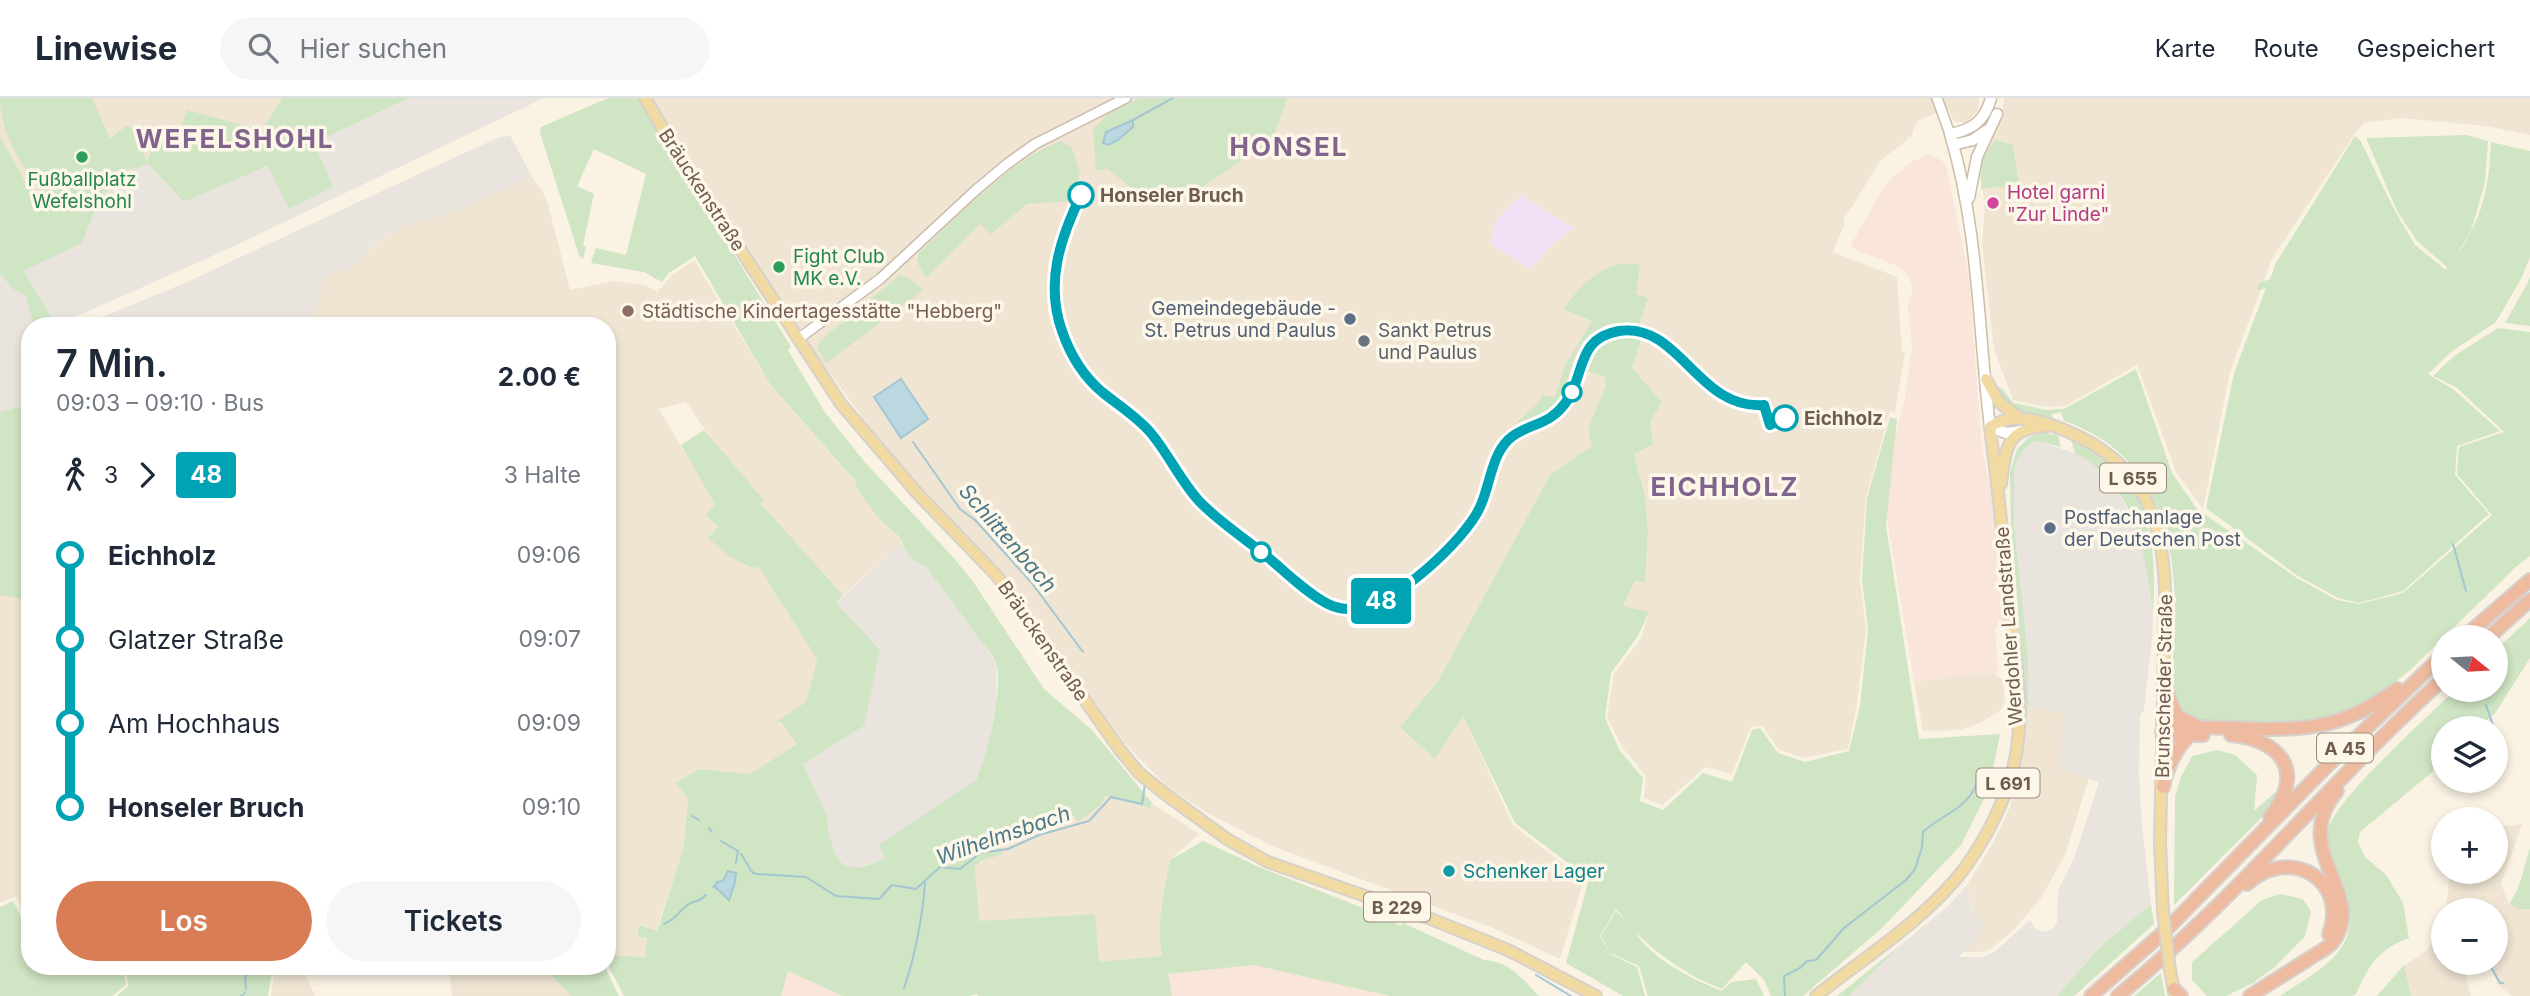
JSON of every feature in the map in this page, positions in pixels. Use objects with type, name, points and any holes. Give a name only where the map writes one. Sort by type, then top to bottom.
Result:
[{"type":"highway","points":[[2478,625],[2530,580]]},
{"type":"highway","points":[[2502,625],[2530,600]]},
{"type":"highway","name":"A 45","points":[[2196,730],[2304,729],[2336,723],[2375,705],[2431,664]]},
{"type":"highway","name":"A 45","points":[[2091,996],[2166,930],[2328,765],[2431,667]]},
{"type":"highway","points":[[2162,787],[2178,747],[2196,730],[2176,715],[2164,684]]},
{"type":"highway","name":"A 45","points":[[2118,996],[2198,924],[2431,691]]},
{"type":"highway","name":"A 45","points":[[2163,727],[2257,739],[2274,749],[2281,758],[2287,776],[2284,794],[2255,841]]},
{"type":"highway","name":"A 45","points":[[2250,996],[2323,951],[2335,938],[2342,916],[2339,895],[2320,846],[2322,817],[2332,796],[2380,740]]},
{"type":"highway","name":"A 45","points":[[2198,924],[2218,911],[2259,874],[2278,867],[2298,868],[2311,873],[2321,882],[2333,907],[2329,934],[2314,955]]},
{"type":"main road","name":"Bräuckenstraße","points":[[645,98],[841,404],[885,457],[996,576],[1139,773],[1217,832],[1268,862],[1431,919],[1507,950],[1596,996]]},
{"type":"main road","points":[[1952,139],[1978,123],[1993,98]]},
{"type":"main road","points":[[1968,209],[1974,165],[1997,114],[1993,98]]},
{"type":"main road","points":[[1952,139],[1969,142],[1982,135],[1997,114]]},
{"type":"main road","name":"L 691","points":[[1952,139],[1968,209],[1978,286],[1990,427]]},
{"type":"main road","points":[[1986,379],[1998,401],[2019,418]]},
{"type":"main road","points":[[1990,427],[2004,420],[2019,418]]},
{"type":"main road","name":"Brunscheider Straße","points":[[2019,418],[2053,426],[2089,440],[2109,453],[2126,470],[2146,500],[2156,522],[2164,557],[2161,896],[2165,939],[2177,994]]},
{"type":"main road","name":"Brunscheider Straße","points":[[1990,427],[2006,433],[2053,426]]},
{"type":"main road","name":"Werdohler Landstraße","points":[[1815,996],[1927,908],[1950,884],[1984,838],[2001,806],[2014,762],[2019,718],[2013,634],[1990,427]]},
{"type":"main road","name":"L 691","points":[[1999,500],[2006,455],[2020,431]]},
{"type":"street","points":[[797,339],[880,279],[977,188],[1007,164],[1035,144],[1126,98]]},
{"type":"street","points":[[1937,98],[1952,139]]},
{"type":"shaded area","name":"Fußballplatz Wefelshohl","points":[[0,98],[282,98],[262,130],[187,111],[179,136],[153,146],[148,164],[50,202],[27,185],[0,136]]},
{"type":"shaded area","points":[[409,98],[544,98],[230,248],[80,315],[51,317],[24,271],[82,243],[98,203],[121,172],[148,164],[184,202],[269,166],[289,209],[314,143]]},
{"type":"shaded area","points":[[652,98],[1979,98],[1978,110],[1967,123],[1954,121],[1948,108],[1919,120],[1911,139],[1909,135],[1908,139],[1881,160],[1844,219],[1844,226],[1833,252],[1897,277],[1902,351],[1905,352],[1895,412],[1890,411],[1866,497],[1860,579],[1866,629],[1857,704],[1848,749],[1804,758],[1779,750],[1762,725],[1751,727],[1732,774],[1705,767],[1663,805],[1644,798],[1646,776],[1622,747],[1607,717],[1614,674],[1641,638],[1649,612],[1623,607],[1635,581],[1645,583],[1648,530],[1645,496],[1634,453],[1632,368],[1642,339],[1622,336],[1595,349],[1584,370],[1604,376],[1606,385],[1588,429],[1593,446],[1550,475],[1438,681],[1400,727],[1463,716],[1513,825],[1584,880],[1560,959],[1493,928],[1274,847],[1209,814],[1170,789],[1125,744],[997,569],[889,454],[811,347]]},
{"type":"shaded area","points":[[2004,98],[2530,98],[2530,135],[2485,126],[2402,118],[2364,123],[2356,132],[2272,259],[2230,372],[2203,509],[2176,472],[2137,365],[2065,406],[2048,407],[2013,400],[1994,349],[1982,244],[1985,202],[1980,178],[1982,159],[2001,121]]},
{"type":"shaded area","points":[[510,135],[532,177],[467,207],[402,227],[378,240],[349,269],[325,275],[314,317],[102,317],[187,282],[493,140]]},
{"type":"shaded area","points":[[1928,154],[1939,158],[1946,165],[1969,276],[1981,439],[1994,512],[2005,622],[1995,628],[1998,671],[1994,674],[1980,673],[1914,682],[1887,517],[1894,439],[1904,404],[1912,348],[1908,304],[1913,288],[1908,274],[1895,265],[1856,250],[1851,245],[1890,180],[1910,163]]},
{"type":"shaded area","points":[[532,177],[548,204],[570,290],[613,281],[645,285],[657,292],[671,276],[694,260],[770,384],[857,484],[879,519],[901,538],[901,543],[843,595],[760,504],[764,500],[717,447],[686,402],[659,409],[716,504],[718,525],[709,537],[758,566],[817,658],[806,702],[776,723],[781,722],[798,743],[750,774],[699,769],[675,783],[688,798],[684,846],[656,931],[641,925],[647,938],[646,957],[616,955],[616,317],[314,317],[324,275],[349,269],[379,240],[402,227],[467,207]]},
{"type":"shaded area","points":[[1521,195],[1573,228],[1552,245],[1530,269],[1490,243],[1497,219]]},
{"type":"shaded area","points":[[0,274],[13,289],[26,295],[31,317],[21,317],[21,406],[0,412]]},
{"type":"shaded area","points":[[2036,441],[2075,453],[2091,461],[2104,473],[2115,486],[2137,527],[2144,548],[2153,612],[2144,710],[2140,715],[2139,773],[2151,904],[2100,947],[2057,996],[1849,996],[1898,947],[1946,908],[1967,885],[1972,911],[1980,916],[1983,922],[1979,937],[1958,957],[1982,957],[1993,953],[2030,920],[2034,927],[2042,932],[2051,930],[2057,923],[2058,891],[2075,856],[2099,782],[2059,769],[2063,712],[2028,707],[2028,657],[2014,524],[2014,476],[2016,462],[2026,447]]},
{"type":"shaded area","points":[[901,543],[917,563],[925,566],[957,605],[997,664],[996,705],[984,765],[976,780],[942,804],[886,858],[855,869],[844,866],[836,859],[826,826],[827,816],[803,764],[864,726],[836,603]]},
{"type":"shaded area","points":[[0,595],[21,598],[21,906],[16,896],[0,903]]},
{"type":"shaded area","points":[[1980,673],[1994,674],[2002,679],[2005,699],[2001,710],[1980,723],[1960,730],[1923,731],[1914,682]]},
{"type":"shaded area","points":[[2028,707],[2063,712],[2059,768],[2089,778],[2065,855],[2041,898],[2014,930],[1991,949],[1962,952],[1979,937],[1967,885],[1994,841],[2010,807],[2024,746]]},
{"type":"shaded area","points":[[1104,796],[1152,807],[1152,803],[1199,834],[1170,860],[1161,910],[1162,956],[1098,963],[1094,914],[978,922],[975,866],[980,864],[999,828],[1025,831],[1076,816],[1077,821]]},
{"type":"shaded area","points":[[2522,824],[2508,864],[2508,826]]},
{"type":"shaded area","points":[[2449,884],[2501,884],[2507,898],[2447,898]]},
{"type":"shaded area","points":[[2508,902],[2519,909],[2530,909],[2530,996],[2512,996],[2497,984],[2495,975],[2508,975]]},
{"type":"shaded area","points":[[2431,942],[2431,975],[2465,975],[2471,996],[2410,996],[2404,966],[2427,950]]},
{"type":"shaded area","points":[[1254,965],[1390,996],[1172,996],[1167,974]]},
{"type":"shaded area","points":[[788,971],[843,996],[781,996]]},
{"type":"shaded area","points":[[274,975],[305,975],[315,996],[271,996]]},
{"type":"shaded area","points":[[450,975],[551,975],[571,996],[452,996]]},
{"type":"green space","points":[[0,98],[92,98],[110,139],[126,126],[134,128],[147,162],[153,146],[179,136],[187,110],[262,130],[282,98],[409,98],[314,143],[333,187],[289,209],[268,166],[184,202],[148,164],[121,172],[98,203],[82,243],[24,271],[51,317],[31,317],[26,296],[13,289],[0,274],[0,136],[27,185],[47,199],[15,152],[1,112]]},
{"type":"green space","points":[[608,98],[638,98],[791,347],[788,350],[824,411],[863,460],[974,583],[1044,689],[1092,730],[1152,803],[1151,808],[1105,796],[1100,805],[1077,822],[1075,816],[1025,831],[1000,828],[1001,855],[980,861],[980,864],[975,866],[979,921],[1095,914],[1099,962],[1162,956],[1160,920],[1170,860],[1203,841],[1401,926],[1403,923],[1484,960],[1508,967],[1539,996],[1390,996],[1254,965],[1168,974],[1172,996],[843,996],[788,971],[781,996],[624,996],[613,975],[616,975],[616,955],[645,957],[647,938],[638,937],[639,925],[657,931],[684,846],[688,798],[675,783],[699,769],[750,774],[797,744],[781,722],[774,723],[806,702],[817,659],[758,566],[754,568],[730,557],[708,538],[718,526],[706,515],[715,504],[681,445],[704,430],[764,500],[761,504],[843,595],[836,603],[880,650],[864,726],[803,764],[827,816],[828,830],[836,854],[846,866],[859,867],[885,858],[879,845],[976,780],[993,722],[998,673],[990,652],[925,566],[909,555],[901,538],[879,519],[855,486],[857,483],[770,384],[695,256],[669,273],[662,282],[644,272],[591,263],[596,248],[626,255],[646,174],[594,149],[577,186],[594,194],[583,245],[586,247],[583,259],[579,255],[540,133],[541,127]]},
{"type":"green space","points":[[1140,98],[1287,98],[1273,139],[1185,199],[1175,201],[1171,192],[1132,192],[1129,186],[1108,169],[1096,170],[1093,129],[1109,113]]},
{"type":"green space","points":[[2467,135],[2488,141],[2485,182],[2471,231],[2455,257],[2472,230],[2483,202],[2491,142],[2530,151],[2530,257],[2522,277],[2496,322],[2451,352],[2428,374],[2454,390],[2500,431],[2457,446],[2455,475],[2489,514],[2403,591],[2359,603],[2338,598],[2298,576],[2206,508],[2234,373],[2266,288],[2257,291],[2259,283],[2270,279],[2276,263],[2355,136],[2360,140],[2396,213],[2415,245],[2446,270],[2447,267],[2417,241],[2397,211],[2366,138]]},
{"type":"green space","points":[[1995,140],[2013,145],[2022,188],[1981,189],[1982,159]]},
{"type":"green space","points":[[1061,141],[1072,148],[1080,173],[1072,201],[1027,204],[991,234],[980,224],[926,278],[918,264],[918,254],[1005,174],[1024,160]]},
{"type":"green space","points":[[1622,264],[1640,264],[1636,294],[1648,298],[1639,324],[1608,327],[1583,343],[1573,361],[1564,390],[1554,406],[1512,430],[1543,395],[1555,397],[1565,365],[1592,321],[1563,309],[1596,275]]},
{"type":"green space","points":[[900,275],[923,290],[827,363],[817,348],[821,340]]},
{"type":"green space","points":[[2530,276],[2530,326],[2505,323],[2528,282]]},
{"type":"green space","points":[[2498,328],[2530,332],[2530,556],[2456,625],[2431,625],[2431,650],[2382,693],[2358,708],[2313,724],[2195,722],[2182,712],[2176,703],[2173,685],[2175,591],[2171,559],[2165,529],[2140,475],[2120,453],[2095,435],[2064,421],[2061,412],[2052,414],[2053,419],[2019,412],[2007,403],[1997,387],[2002,388],[2013,403],[2047,410],[2064,409],[2136,369],[2172,473],[2197,509],[2297,578],[2337,600],[2359,604],[2403,593],[2492,515],[2457,474],[2459,447],[2504,432],[2456,387],[2433,376],[2454,356]]},
{"type":"green space","points":[[1629,336],[1642,338],[1632,368],[1662,402],[1650,422],[1653,444],[1634,454],[1645,496],[1648,530],[1645,583],[1635,581],[1623,606],[1649,612],[1638,636],[1611,673],[1605,718],[1620,751],[1643,778],[1640,801],[1663,810],[1703,773],[1732,782],[1752,730],[1760,728],[1778,753],[1805,762],[1849,751],[1860,706],[1868,630],[1862,579],[1867,498],[1890,417],[1897,419],[1886,526],[1919,739],[2000,734],[1989,789],[1961,845],[1883,927],[1803,996],[1771,996],[1764,980],[1746,962],[1722,989],[1676,965],[1635,932],[1663,960],[1698,981],[1722,991],[1731,982],[1756,979],[1764,996],[1648,996],[1639,966],[1610,953],[1601,936],[1616,911],[1629,925],[1616,909],[1600,936],[1610,954],[1637,967],[1645,996],[1623,996],[1566,963],[1589,879],[1515,823],[1463,716],[1435,759],[1400,727],[1438,681],[1550,475],[1592,446],[1588,429],[1606,385],[1604,376],[1584,370],[1591,356],[1601,346],[1614,339]]},
{"type":"green space","points":[[21,406],[21,598],[0,595],[0,412]]},
{"type":"green space","points":[[2041,432],[2058,435],[2061,447],[2036,441],[2026,447],[2016,462],[2014,476],[2014,524],[2028,657],[2025,739],[2023,735],[2026,707],[2011,527],[2010,473],[2017,449],[2028,438]]},
{"type":"green space","points":[[2070,437],[2108,459],[2135,491],[2149,530],[2152,550],[2153,612],[2146,565],[2134,521],[2112,483],[2095,466],[2075,453]]},
{"type":"green space","points":[[2530,618],[2530,658],[2508,693],[2508,639]]},
{"type":"green space","points":[[2442,702],[2502,702],[2492,716],[2431,716],[2431,773],[2360,832],[2358,842],[2365,857],[2387,876],[2403,903],[2409,938],[2390,947],[2376,959],[2356,994],[2352,996],[2280,996],[2326,964],[2346,939],[2350,924],[2349,906],[2328,843],[2329,828],[2348,797]]},
{"type":"green space","points":[[2217,750],[2235,755],[2257,775],[2254,811],[2281,787],[2265,814],[2174,905],[2175,797],[2180,779],[2192,756]]},
{"type":"green space","points":[[2530,848],[2530,909],[2519,909],[2509,904],[2520,884]]},
{"type":"green space","points":[[2280,894],[2303,899],[2311,911],[2305,936],[2276,966],[2253,983],[2226,996],[2207,996],[2192,980],[2192,962],[2262,900]]},
{"type":"green space","points":[[13,901],[21,917],[21,975],[124,975],[126,985],[112,996],[0,996],[0,907]]},
{"type":"green space","points":[[2151,904],[2154,924],[2074,996],[2057,996],[2100,947]]},
{"type":"green space","points":[[1898,947],[1849,996],[1837,996]]},
{"type":"green space","points":[[2404,965],[2411,996],[2377,996]]},
{"type":"green space","points":[[2161,973],[2165,996],[2134,996]]},
{"type":"green space","points":[[126,975],[272,975],[268,996],[117,996],[128,986]]},
{"type":"green space","points":[[551,975],[609,975],[619,996],[571,996]]},
{"type":"water","points":[[1133,120],[1133,127],[1118,140],[1108,145],[1103,143],[1106,132]]},
{"type":"water","points":[[901,379],[928,419],[901,438],[874,397]]},
{"type":"water","points":[[728,871],[736,873],[729,900],[715,887],[717,882],[723,881]]},
{"type":"waterway","points":[[1133,120],[1173,98]]},
{"type":"waterway","name":"Schlittenbach","points":[[913,442],[960,509],[975,520],[1031,582],[1083,652]]},
{"type":"waterway","points":[[2453,544],[2466,591]]},
{"type":"waterway","points":[[2486,705],[2490,716]]},
{"type":"waterway","points":[[1785,996],[1784,976],[1807,961],[1816,960],[1844,928],[1906,880],[1915,869],[1922,847],[1923,832],[1963,803],[1970,796],[1980,775]]},
{"type":"waterway","name":"Wilhelmsbach","points":[[741,854],[756,874],[806,877],[836,896],[879,899],[892,885],[916,889],[940,867],[960,869],[980,853],[1008,849],[1039,835],[1089,821],[1111,797],[1142,804],[1145,784]]},
{"type":"waterway","name":"Wilhelmsbach","points":[[692,816],[699,820]]},
{"type":"waterway","name":"Wilhelmsbach","points":[[709,828],[712,832]]},
{"type":"waterway","name":"Wilhelmsbach","points":[[721,841],[738,851],[736,863]]},
{"type":"waterway","points":[[904,988],[918,936],[925,883]]},
{"type":"waterway","points":[[664,924],[689,904],[706,895]]},
{"type":"waterway","points":[[246,975],[246,989]]},
{"type":"waterway","name":"Schlittenbach","points":[[1536,975],[1571,996]]},
{"type":"waterway","points":[[2495,975],[2500,983],[2503,983]]},
{"type":"waterway","points":[[241,996],[245,993]]},
{"type":"bus line","name":"48","points":[[1081,195],[1059,246],[1054,275],[1057,316],[1072,357],[1101,391],[1148,430],[1186,485],[1202,503],[1309,590],[1325,602],[1340,608],[1372,606],[1388,597],[1452,545],[1474,519],[1501,450],[1517,434],[1540,425],[1560,409],[1572,392],[1585,354],[1597,340],[1610,333],[1629,330],[1650,334],[1670,348],[1721,396],[1740,404],[1764,405],[1770,425],[1785,418]]},
{"type":"place","name":"Fußballplatz Wefelshohl","points":[[82,157]]},
{"type":"place","name":"Honseler Bruch","points":[[1081,195]]},
{"type":"place","name":"Hotel garni \"Zur Linde\"","points":[[1993,203]]},
{"type":"place","name":"Fight Club MK e.V.","points":[[779,267]]},
{"type":"place","name":"Städtische Kindertagesstätte \"Hebberg\"","points":[[628,311]]},
{"type":"place","name":"Gemeindegebäude - St. Petrus und Paulus","points":[[1350,319]]},
{"type":"place","name":"Sankt Petrus und Paulus","points":[[1364,341]]},
{"type":"place","name":"Eichholz","points":[[1785,418]]},
{"type":"place","name":"Postfachanlage der Deutschen Post","points":[[2050,528]]},
{"type":"place","name":"Schenker Lager","points":[[1449,871]]},
{"type":"district","name":"WEFELSHOHL","points":[[235,138]]},
{"type":"district","name":"HONSEL","points":[[1289,146]]},
{"type":"district","name":"EICHHOLZ","points":[[1725,486]]}]
